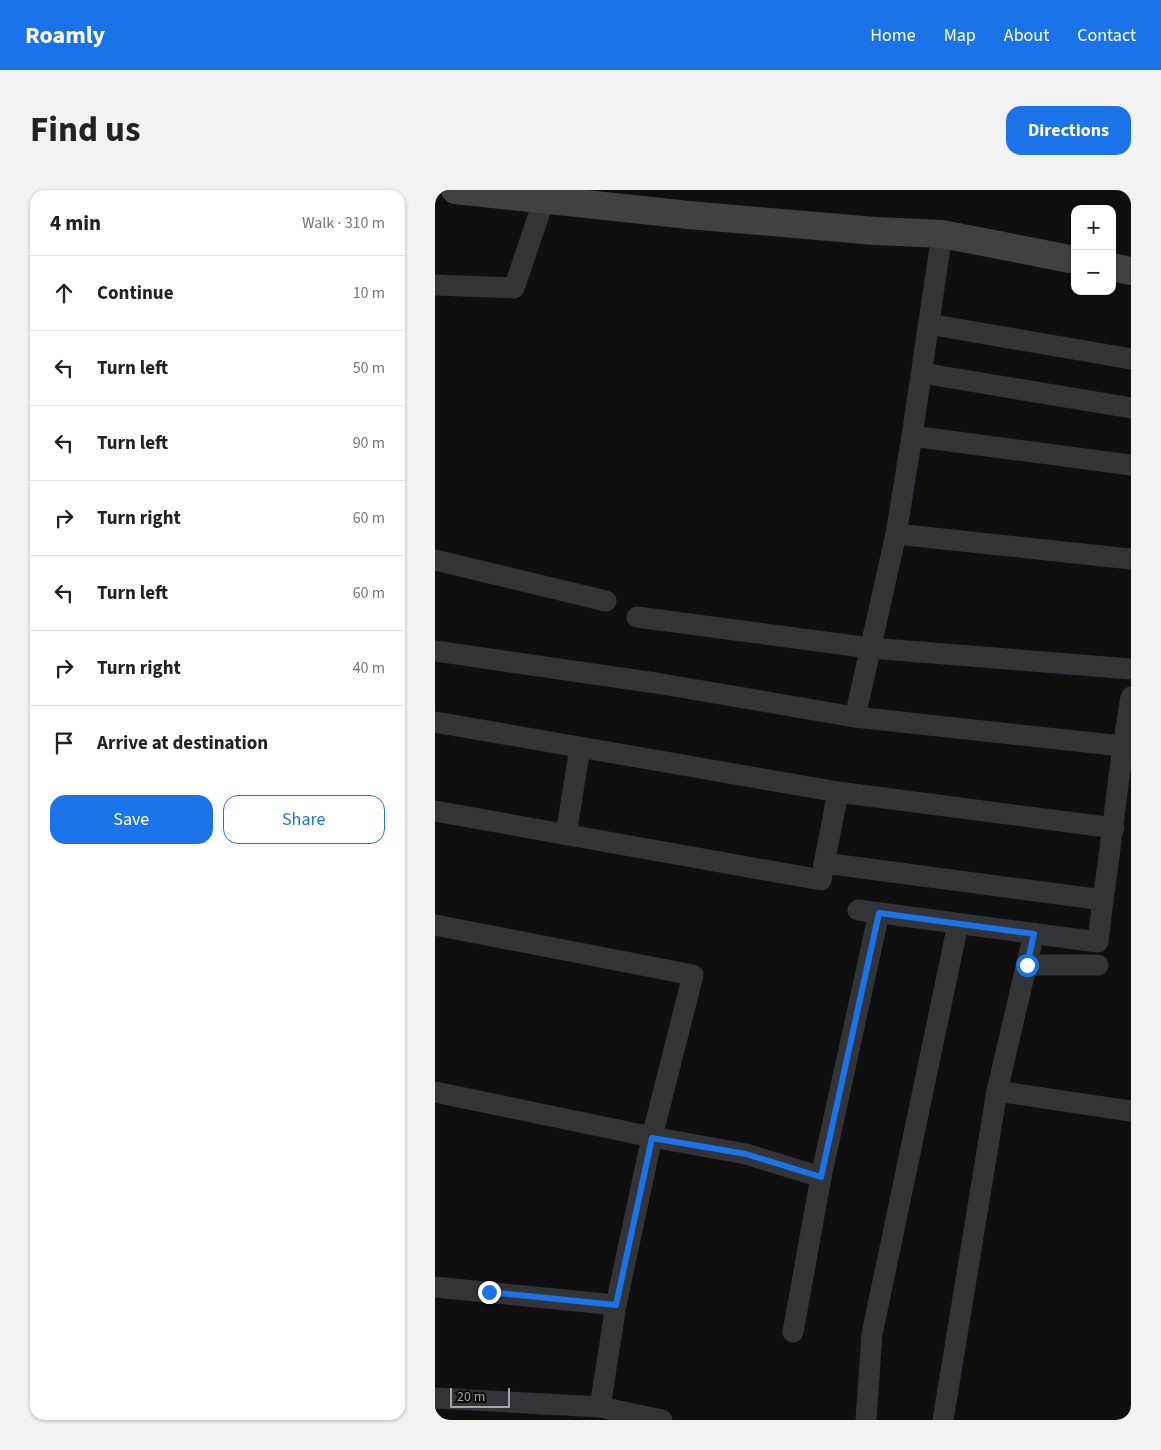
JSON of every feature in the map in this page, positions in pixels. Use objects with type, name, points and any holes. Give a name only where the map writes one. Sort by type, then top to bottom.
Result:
[{"type":"main road","points":[[455,190],[708,217],[875,231],[942,234],[1071,259]]},
{"type":"main road","points":[[1116,268],[1131,271]]},
{"type":"street","points":[[435,285],[514,288],[544,200]]},
{"type":"street","points":[[855,717],[896,534],[942,234]]},
{"type":"street","points":[[929,324],[1131,359]]},
{"type":"street","points":[[922,373],[1131,408]]},
{"type":"street","points":[[912,436],[1131,465]]},
{"type":"street","points":[[896,534],[1131,559]]},
{"type":"street","points":[[435,560],[606,601]]},
{"type":"street","points":[[637,617],[870,648],[1131,669]]},
{"type":"street","points":[[435,650],[656,683],[855,717],[1122,746]]},
{"type":"street","points":[[857,910],[1098,942],[1114,828],[1122,746],[1131,697]]},
{"type":"street","points":[[435,722],[837,792],[1114,828]]},
{"type":"street","points":[[566,835],[580,747]]},
{"type":"street","points":[[435,811],[821,880],[837,792]]},
{"type":"street","points":[[824,863],[1103,900]]},
{"type":"street","points":[[793,1332],[821,1177],[879,913]]},
{"type":"street","points":[[866,1420],[872,1334],[958,924]]},
{"type":"street","points":[[435,926],[693,976],[652,1138],[616,1305],[600,1407]]},
{"type":"street","points":[[943,1420],[997,1091],[1034,934]]},
{"type":"street","points":[[1027,965],[1097,965]]},
{"type":"street","points":[[997,1091],[1131,1111]]},
{"type":"street","points":[[435,1092],[652,1138],[746,1154],[821,1177]]},
{"type":"street","points":[[435,1287],[616,1305]]},
{"type":"street","points":[[435,1398],[600,1407],[662,1420]]},
{"type":"route","points":[[489,1292],[616,1305],[652,1138],[746,1154],[821,1177],[879,913],[1034,934],[1027,965]]}]
